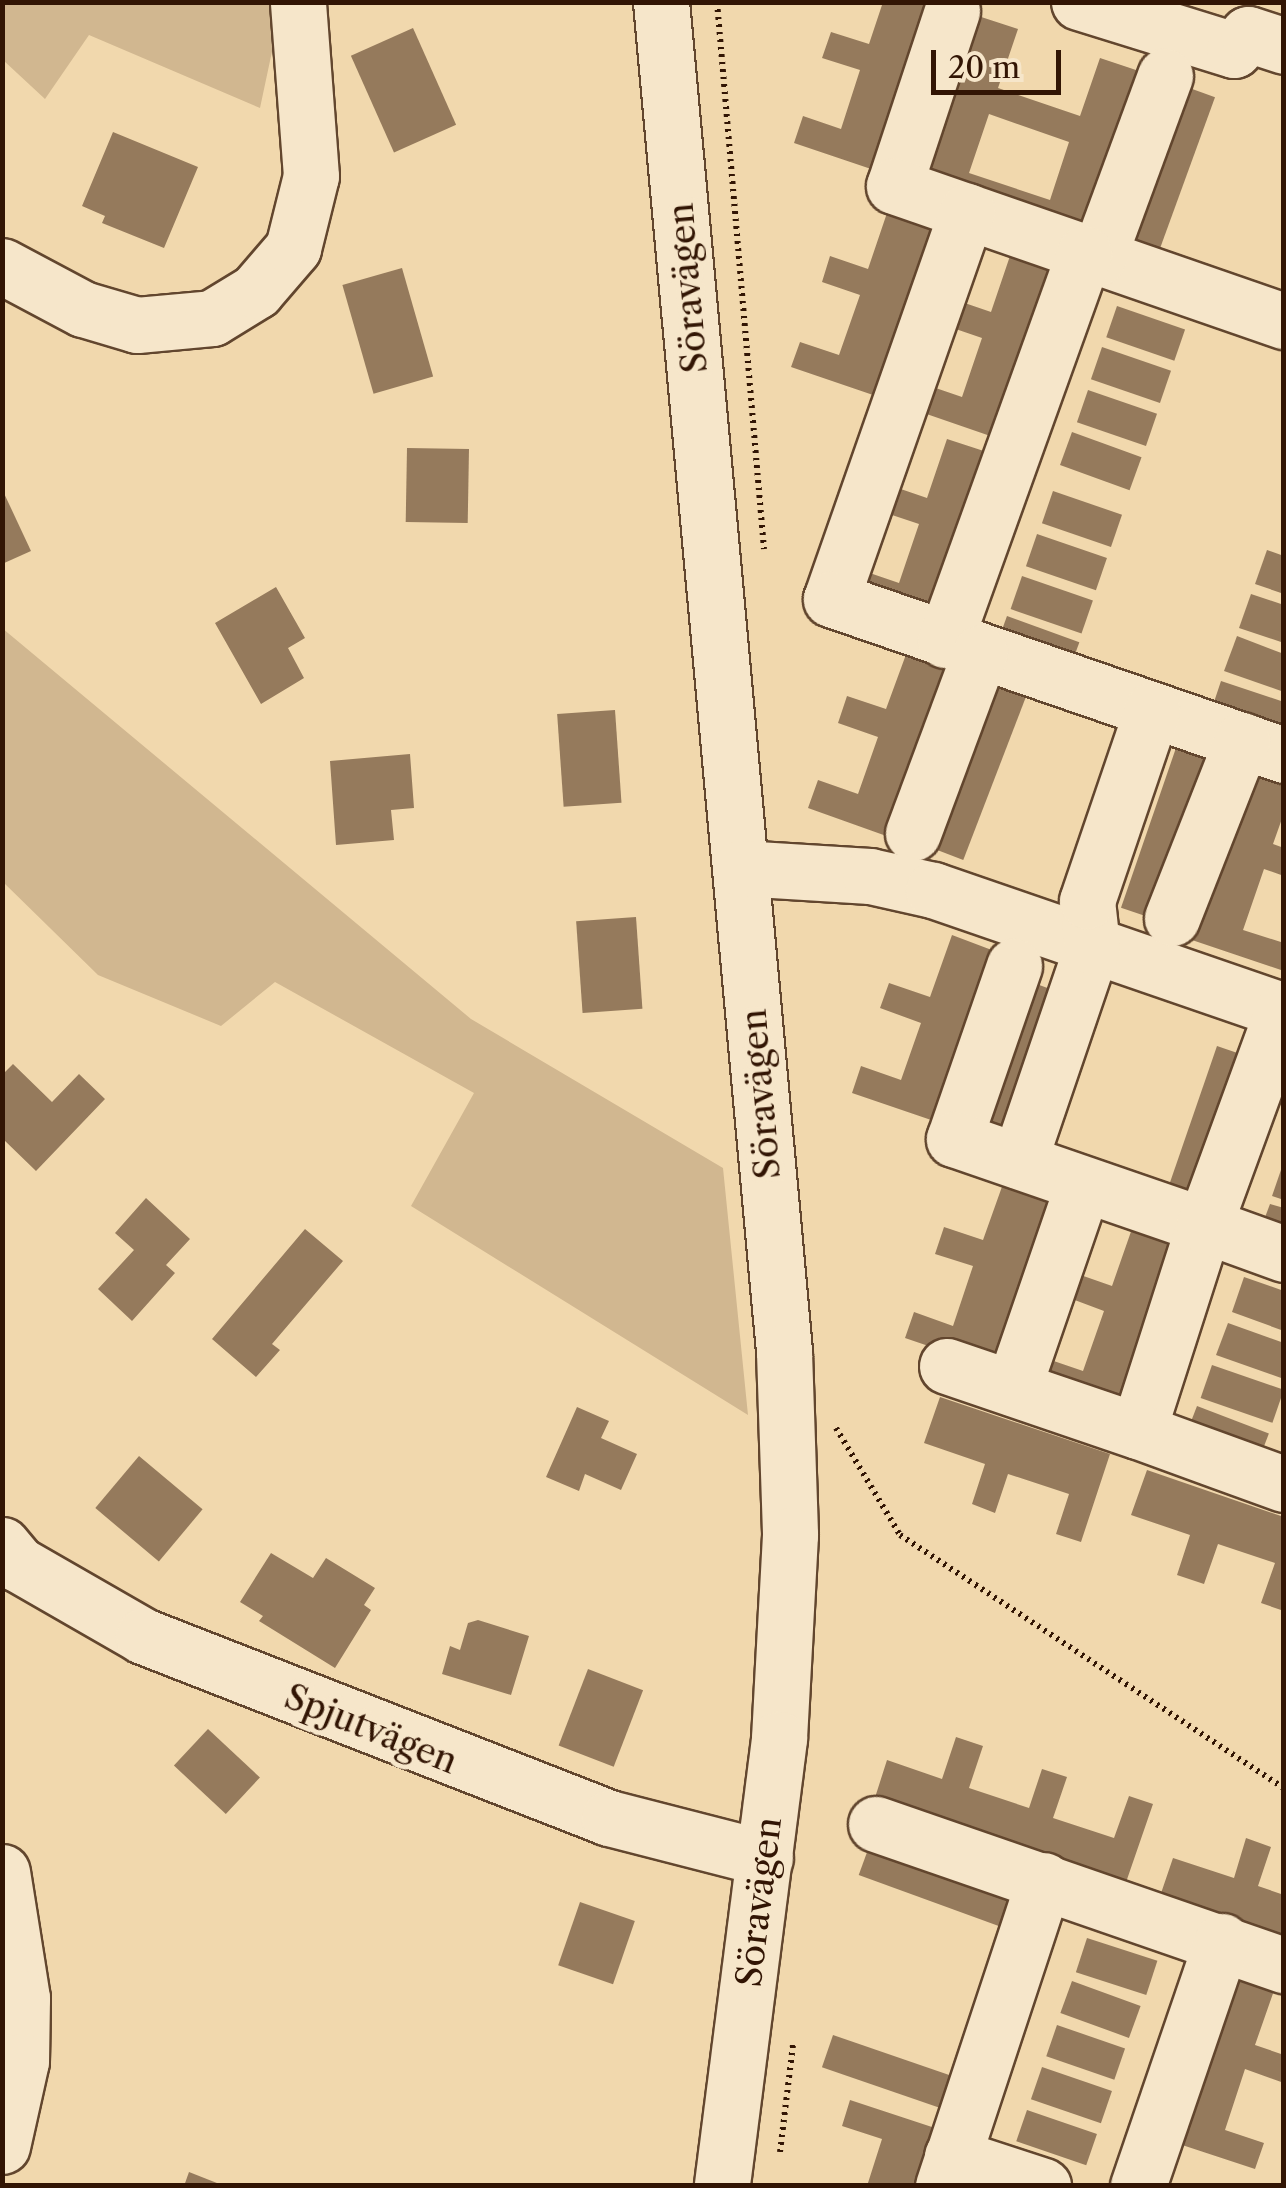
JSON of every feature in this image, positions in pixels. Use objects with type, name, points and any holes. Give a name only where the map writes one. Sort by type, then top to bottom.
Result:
[{"type":"street","points":[[2,266],[83,308],[137,325],[212,318],[256,291],[293,248],[311,176],[298,2]]},
{"type":"street","name":"Söravägen","points":[[662,2],[784,1352],[790,1535],[765,1858],[722,2186]]},
{"type":"street","points":[[1079,2],[1234,50],[1248,34],[1284,46]]},
{"type":"street","points":[[952,11],[894,186],[1284,321]]},
{"type":"street","points":[[913,833],[963,647],[1091,255],[1165,76]]},
{"type":"street","points":[[966,212],[832,599],[1263,748],[1172,918]]},
{"type":"street","points":[[1019,1160],[1152,710]]},
{"type":"street","points":[[740,868],[870,876],[1090,923],[1283,1012],[1204,1225],[1138,1431]]},
{"type":"street","points":[[1014,966],[954,1138],[1284,1254]]},
{"type":"street","points":[[1014,1388],[1083,1185]]},
{"type":"street","points":[[947,1366],[1284,1484]]},
{"type":"street","name":"Spjutvägen","points":[[8,1564],[142,1636],[453,1762],[610,1818],[765,1858]]},
{"type":"street","points":[[876,1824],[1284,1964]]},
{"type":"street","points":[[2,1872],[22,1998],[21,2061],[2,2146]]},
{"type":"street","points":[[1043,2186],[948,2171],[1044,1880]]},
{"type":"street","points":[[1138,2186],[1222,1941]]},
{"type":"path","points":[[836,1427],[900,1534],[1284,1788]]},
{"type":"shaded area","points":[[2,3],[270,3],[274,42],[260,108],[89,35],[45,99],[3,60]]},
{"type":"shaded area","points":[[2,628],[471,1019],[723,1168],[748,1415],[411,1206],[474,1093],[275,982],[221,1026],[98,975],[3,882]]},
{"type":"building","points":[[883,2],[934,2],[877,171],[794,143],[803,116],[841,129],[860,70],[822,58],[831,32],[869,44]]},
{"type":"building","points":[[972,14],[1018,29],[998,88],[1080,116],[1100,58],[1142,72],[1085,242],[914,184]],"holes":[[[989,114],[1069,142],[1050,200],[969,173]]]},
{"type":"building","points":[[413,28],[456,125],[394,152],[351,56]]},
{"type":"building","points":[[1184,86],[1215,97],[1155,263],[1124,251]]},
{"type":"building","points":[[113,132],[198,167],[164,248],[102,223],[105,216],[82,206]]},
{"type":"building","points":[[888,210],[934,225],[876,396],[791,367],[800,342],[839,355],[860,295],[822,282],[830,256],[868,269]]},
{"type":"building","points":[[1011,253],[1057,268],[999,439],[915,410],[924,384],[962,397],[982,338],[944,325],[953,299],[991,312]]},
{"type":"building","points":[[402,268],[433,377],[374,394],[342,285]]},
{"type":"building","points":[[1117,306],[1185,329],[1174,361],[1106,337]]},
{"type":"building","points":[[1102,347],[1171,371],[1160,403],[1091,379]]},
{"type":"building","points":[[1088,390],[1157,414],[1146,446],[1077,422]]},
{"type":"building","points":[[1072,432],[1142,457],[1130,490],[1060,465]]},
{"type":"building","points":[[947,439],[993,454],[934,625],[848,595],[858,569],[899,583],[919,524],[880,511],[889,485],[927,498]]},
{"type":"building","points":[[407,448],[469,449],[468,523],[406,522]]},
{"type":"building","points":[[2,489],[31,551],[2,564]]},
{"type":"building","points":[[1053,491],[1122,515],[1111,547],[1042,523]]},
{"type":"building","points":[[1037,534],[1107,558],[1096,590],[1026,566]]},
{"type":"building","points":[[1267,550],[1284,556],[1284,594],[1255,584]]},
{"type":"building","points":[[1022,576],[1093,600],[1082,634],[1011,609]]},
{"type":"building","points":[[276,587],[305,638],[288,648],[304,678],[261,704],[215,623]]},
{"type":"building","points":[[1251,594],[1284,605],[1284,643],[1239,628]]},
{"type":"building","points":[[1007,616],[1079,642],[1067,675],[995,649]]},
{"type":"building","points":[[1237,636],[1284,654],[1284,692],[1224,671]]},
{"type":"building","points":[[908,649],[953,664],[892,838],[808,808],[818,780],[858,794],[878,737],[838,723],[847,696],[886,709]]},
{"type":"building","points":[[991,679],[1027,693],[963,860],[927,846]]},
{"type":"building","points":[[1221,681],[1284,702],[1284,729],[1210,714]]},
{"type":"building","points":[[615,710],[621,803],[564,807],[557,714]]},
{"type":"building","points":[[1177,745],[1211,757],[1155,919],[1121,908]]},
{"type":"building","points":[[410,754],[414,808],[391,810],[394,840],[336,845],[330,761]]},
{"type":"building","points":[[1248,767],[1284,780],[1284,813],[1273,844],[1284,848],[1284,876],[1264,869],[1243,930],[1284,943],[1284,971],[1189,939]]},
{"type":"building","points":[[636,917],[642,1009],[583,1013],[576,921]]},
{"type":"building","points":[[952,935],[997,952],[937,1122],[852,1093],[861,1066],[901,1080],[921,1023],[880,1008],[889,983],[930,997]]},
{"type":"building","points":[[1031,982],[1062,993],[1008,1141],[977,1130]]},
{"type":"building","points":[[1217,1046],[1249,1057],[1197,1207],[1165,1196]]},
{"type":"building","points":[[13,1064],[52,1102],[79,1074],[105,1099],[36,1171],[2,1138],[2,1075]]},
{"type":"building","points":[[1284,1165],[1284,1200],[1272,1196]]},
{"type":"building","points":[[1004,1181],[1049,1196],[990,1367],[905,1338],[914,1312],[953,1326],[973,1266],[935,1254],[944,1227],[983,1240]]},
{"type":"building","points":[[146,1198],[190,1239],[166,1265],[175,1273],[132,1321],[98,1289],[134,1250],[115,1233]]},
{"type":"building","points":[[1270,1204],[1284,1208],[1284,1245],[1258,1236]]},
{"type":"building","points":[[1134,1223],[1179,1239],[1118,1412],[1033,1382],[1042,1357],[1083,1371],[1104,1311],[1064,1296],[1072,1272],[1112,1286]]},
{"type":"building","points":[[305,1229],[343,1261],[272,1344],[280,1350],[256,1377],[212,1339]]},
{"type":"building","points":[[1244,1277],[1284,1291],[1284,1331],[1232,1312]]},
{"type":"building","points":[[1228,1323],[1284,1343],[1284,1379],[1216,1355]]},
{"type":"building","points":[[1212,1365],[1284,1390],[1272,1423],[1201,1398]]},
{"type":"building","points":[[940,1397],[1110,1454],[1081,1542],[1056,1534],[1069,1494],[1008,1474],[995,1513],[972,1504],[985,1464],[924,1443]]},
{"type":"building","points":[[1197,1406],[1269,1434],[1256,1468],[1184,1441]]},
{"type":"building","points":[[577,1407],[609,1421],[601,1438],[637,1454],[621,1490],[585,1474],[579,1491],[546,1477]]},
{"type":"building","points":[[139,1456],[203,1509],[159,1561],[95,1508]]},
{"type":"building","points":[[1147,1470],[1284,1517],[1284,1611],[1261,1603],[1275,1563],[1218,1544],[1204,1584],[1177,1575],[1190,1535],[1131,1515]]},
{"type":"building","points":[[271,1553],[313,1578],[326,1558],[375,1588],[364,1605],[371,1610],[335,1668],[259,1621],[263,1616],[240,1602]]},
{"type":"building","points":[[478,1620],[529,1636],[511,1695],[442,1674],[450,1646],[460,1650],[468,1623]]},
{"type":"building","points":[[588,1669],[643,1690],[614,1767],[559,1746]]},
{"type":"building","points":[[208,1729],[260,1777],[226,1814],[174,1766]]},
{"type":"building","points":[[956,1737],[983,1746],[969,1788],[1029,1808],[1042,1769],[1067,1777],[1053,1818],[1114,1838],[1129,1796],[1153,1804],[1123,1891],[872,1807],[887,1760],[942,1779]]},
{"type":"building","points":[[1246,1838],[1271,1847],[1258,1886],[1284,1895],[1284,1948],[1157,1905],[1173,1858],[1234,1878]]},
{"type":"building","points":[[870,1844],[1018,1898],[1006,1929],[859,1875]]},
{"type":"building","points":[[580,1902],[635,1921],[613,1984],[558,1965]]},
{"type":"building","points":[[1087,1938],[1157,1961],[1146,1995],[1076,1972]]},
{"type":"building","points":[[1231,1967],[1277,1982],[1255,2045],[1284,2055],[1284,2083],[1245,2069],[1225,2130],[1264,2143],[1255,2169],[1170,2141]]},
{"type":"building","points":[[1072,1981],[1141,2006],[1129,2038],[1060,2013]]},
{"type":"building","points":[[1057,2025],[1125,2048],[1114,2080],[1046,2056]]},
{"type":"building","points":[[833,2035],[955,2077],[944,2109],[822,2067]]},
{"type":"building","points":[[1042,2067],[1112,2091],[1101,2123],[1031,2099]]},
{"type":"building","points":[[850,2100],[938,2129],[919,2186],[867,2186],[882,2139],[842,2126]]},
{"type":"building","points":[[1027,2110],[1097,2134],[1086,2165],[1016,2141]]},
{"type":"building","points":[[189,2172],[222,2185],[222,2186],[184,2186]]}]
